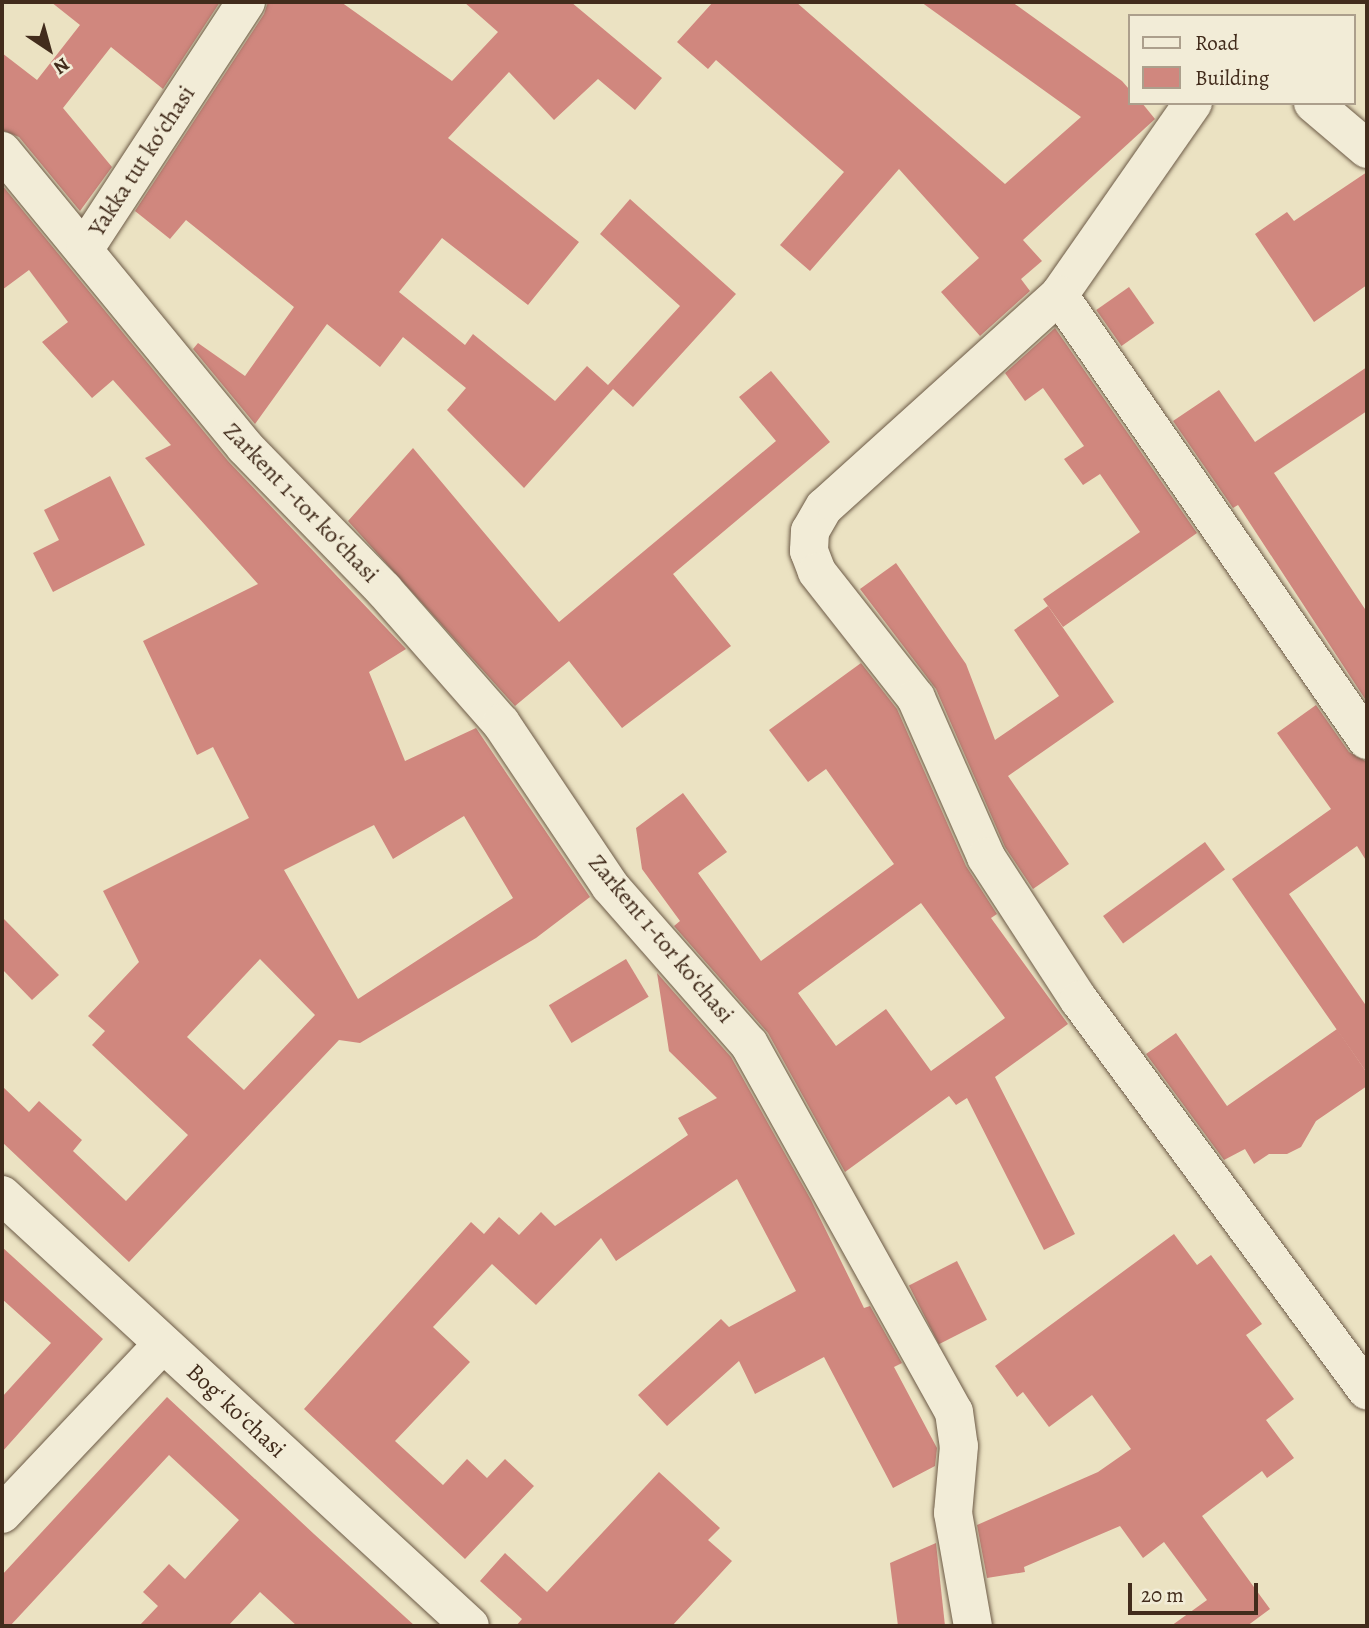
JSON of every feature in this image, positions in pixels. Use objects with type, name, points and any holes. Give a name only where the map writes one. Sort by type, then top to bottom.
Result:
[{"type":"street","name":"Yakka tut koʻchasi","points":[[2,151],[85,248],[246,2]]},
{"type":"street","points":[[1193,105],[1059,295],[824,507],[810,531],[809,551],[817,572],[916,698],[986,858],[1079,1000],[1367,1390]]},
{"type":"street","points":[[1315,105],[1367,149]]},
{"type":"street","name":"Zarkent 1-tor koʻchasi","points":[[85,248],[141,326],[245,447],[384,590],[501,723],[610,886],[749,1044],[954,1412],[959,1446],[953,1513],[973,1626]]},
{"type":"street","points":[[1059,295],[1367,740]]},
{"type":"street","name":"Bogʻ koʻchasi","points":[[2,1195],[470,1626]]},
{"type":"street","points":[[2,1514],[163,1344]]},
{"type":"building","points":[[51,2],[220,2],[163,89],[111,47],[63,108],[112,167],[80,211],[19,137],[2,130],[2,53],[37,80],[80,25]]},
{"type":"building","points":[[268,2],[341,2],[452,81],[498,32],[464,2],[571,2],[662,78],[635,110],[598,79],[554,120],[509,72],[448,138],[579,242],[528,305],[442,238],[399,292],[465,345],[473,334],[555,401],[587,366],[608,385],[680,306],[600,234],[630,199],[736,294],[633,407],[613,389],[524,488],[447,410],[466,388],[403,337],[380,367],[327,324],[255,424],[193,349],[198,343],[245,376],[294,307],[186,220],[170,239],[135,211],[264,14]]},
{"type":"building","points":[[713,2],[796,2],[1005,184],[1081,117],[921,2],[1012,2],[1122,81],[1128,88],[1128,105],[1144,105],[1155,119],[1023,240],[1042,261],[1021,279],[1030,291],[980,336],[941,292],[979,258],[899,169],[810,271],[780,245],[844,172],[716,60],[708,69],[677,42]]},
{"type":"building","points":[[1367,172],[1367,285],[1314,322],[1255,234],[1287,212],[1294,221]]},
{"type":"building","points":[[2,185],[228,461],[406,649],[369,672],[405,761],[476,728],[590,897],[536,938],[360,1043],[339,1040],[129,1262],[2,1142],[2,1086],[29,1112],[39,1101],[82,1140],[73,1151],[126,1201],[188,1135],[92,1045],[105,1031],[88,1016],[139,962],[103,891],[249,818],[213,747],[197,755],[143,641],[258,584],[145,458],[171,445],[113,380],[92,398],[42,342],[68,322],[29,270],[2,290]],"holes":[[[464,816],[513,898],[358,999],[284,870],[374,825],[393,859]],[[260,959],[315,1015],[244,1090],[187,1037]]]},
{"type":"building","points":[[1129,287],[1154,323],[1121,346],[1096,310]]},
{"type":"building","points":[[1055,328],[1197,533],[1063,627],[1043,599],[1140,532],[1100,474],[1083,485],[1064,459],[1084,446],[1043,388],[1025,401],[1005,373]]},
{"type":"building","points":[[1367,367],[1367,411],[1274,473],[1367,612],[1367,702],[1238,505],[1233,508],[1173,421],[1219,390],[1255,442]]},
{"type":"building","points":[[771,371],[830,442],[673,574],[731,646],[622,728],[569,661],[515,706],[348,521],[413,448],[559,622],[776,441],[739,397]]},
{"type":"building","points":[[110,476],[145,545],[53,592],[33,553],[59,540],[44,510]]},
{"type":"building","points":[[896,563],[966,664],[995,740],[1059,696],[1014,630],[1048,606],[1114,702],[1008,776],[1069,864],[1033,889],[1005,847],[936,689],[860,589]]},
{"type":"building","points":[[861,663],[897,709],[966,866],[997,914],[991,918],[1068,1024],[995,1077],[1075,1234],[1044,1250],[967,1098],[956,1105],[949,1096],[845,1172],[768,1033],[674,926],[680,921],[642,869],[636,828],[683,793],[727,852],[698,873],[761,961],[894,864],[826,769],[808,782],[769,730]],"holes":[[[921,903],[1005,1018],[931,1071],[886,1009],[836,1046],[798,993]]]},
{"type":"building","points":[[1316,705],[1349,752],[1367,762],[1367,862],[1357,846],[1289,894],[1367,1007],[1367,1073],[1232,879],[1331,809],[1277,733]]},
{"type":"building","points":[[1205,842],[1225,870],[1123,944],[1103,916]]},
{"type":"building","points":[[2,917],[59,975],[32,1000],[2,969]]},
{"type":"building","points":[[626,959],[649,997],[572,1043],[549,1005]]},
{"type":"building","points":[[657,973],[731,1057],[811,1200],[864,1308],[870,1306],[902,1363],[894,1367],[937,1448],[935,1466],[893,1488],[824,1357],[755,1394],[739,1361],[667,1426],[638,1395],[721,1319],[729,1327],[796,1291],[737,1179],[616,1261],[601,1238],[536,1305],[492,1264],[433,1327],[470,1362],[395,1441],[443,1485],[467,1459],[487,1478],[505,1459],[534,1486],[465,1559],[304,1409],[471,1222],[484,1234],[499,1217],[519,1235],[541,1212],[555,1226],[688,1135],[678,1118],[717,1098],[669,1051]]},
{"type":"building","points":[[1337,1029],[1367,1073],[1367,1086],[1316,1121],[1301,1147],[1287,1154],[1269,1154],[1254,1164],[1245,1149],[1224,1160],[1146,1054],[1176,1033],[1227,1106]]},
{"type":"building","points":[[1174,1234],[1197,1265],[1211,1255],[1262,1324],[1246,1335],[1294,1399],[1266,1420],[1294,1458],[1267,1478],[1262,1471],[1202,1516],[1270,1609],[1247,1626],[1171,1626],[1207,1600],[1164,1542],[1143,1558],[1120,1526],[1024,1567],[1025,1572],[987,1578],[977,1525],[1098,1472],[1131,1449],[1092,1395],[1049,1427],[1023,1392],[1017,1397],[995,1366]]},
{"type":"building","points":[[2,1247],[103,1339],[2,1452],[2,1397],[51,1343],[2,1299]]},
{"type":"building","points":[[957,1261],[987,1320],[939,1344],[909,1286]]},
{"type":"building","points":[[167,1397],[415,1626],[297,1626],[260,1592],[228,1626],[139,1626],[158,1606],[143,1592],[169,1564],[185,1579],[239,1520],[169,1455],[10,1626],[2,1626],[2,1575]]},
{"type":"building","points":[[659,1472],[720,1528],[708,1540],[732,1561],[672,1626],[516,1626],[522,1619],[480,1581],[505,1553],[547,1592]]},
{"type":"building","points":[[936,1543],[945,1626],[898,1626],[890,1563]]}]
